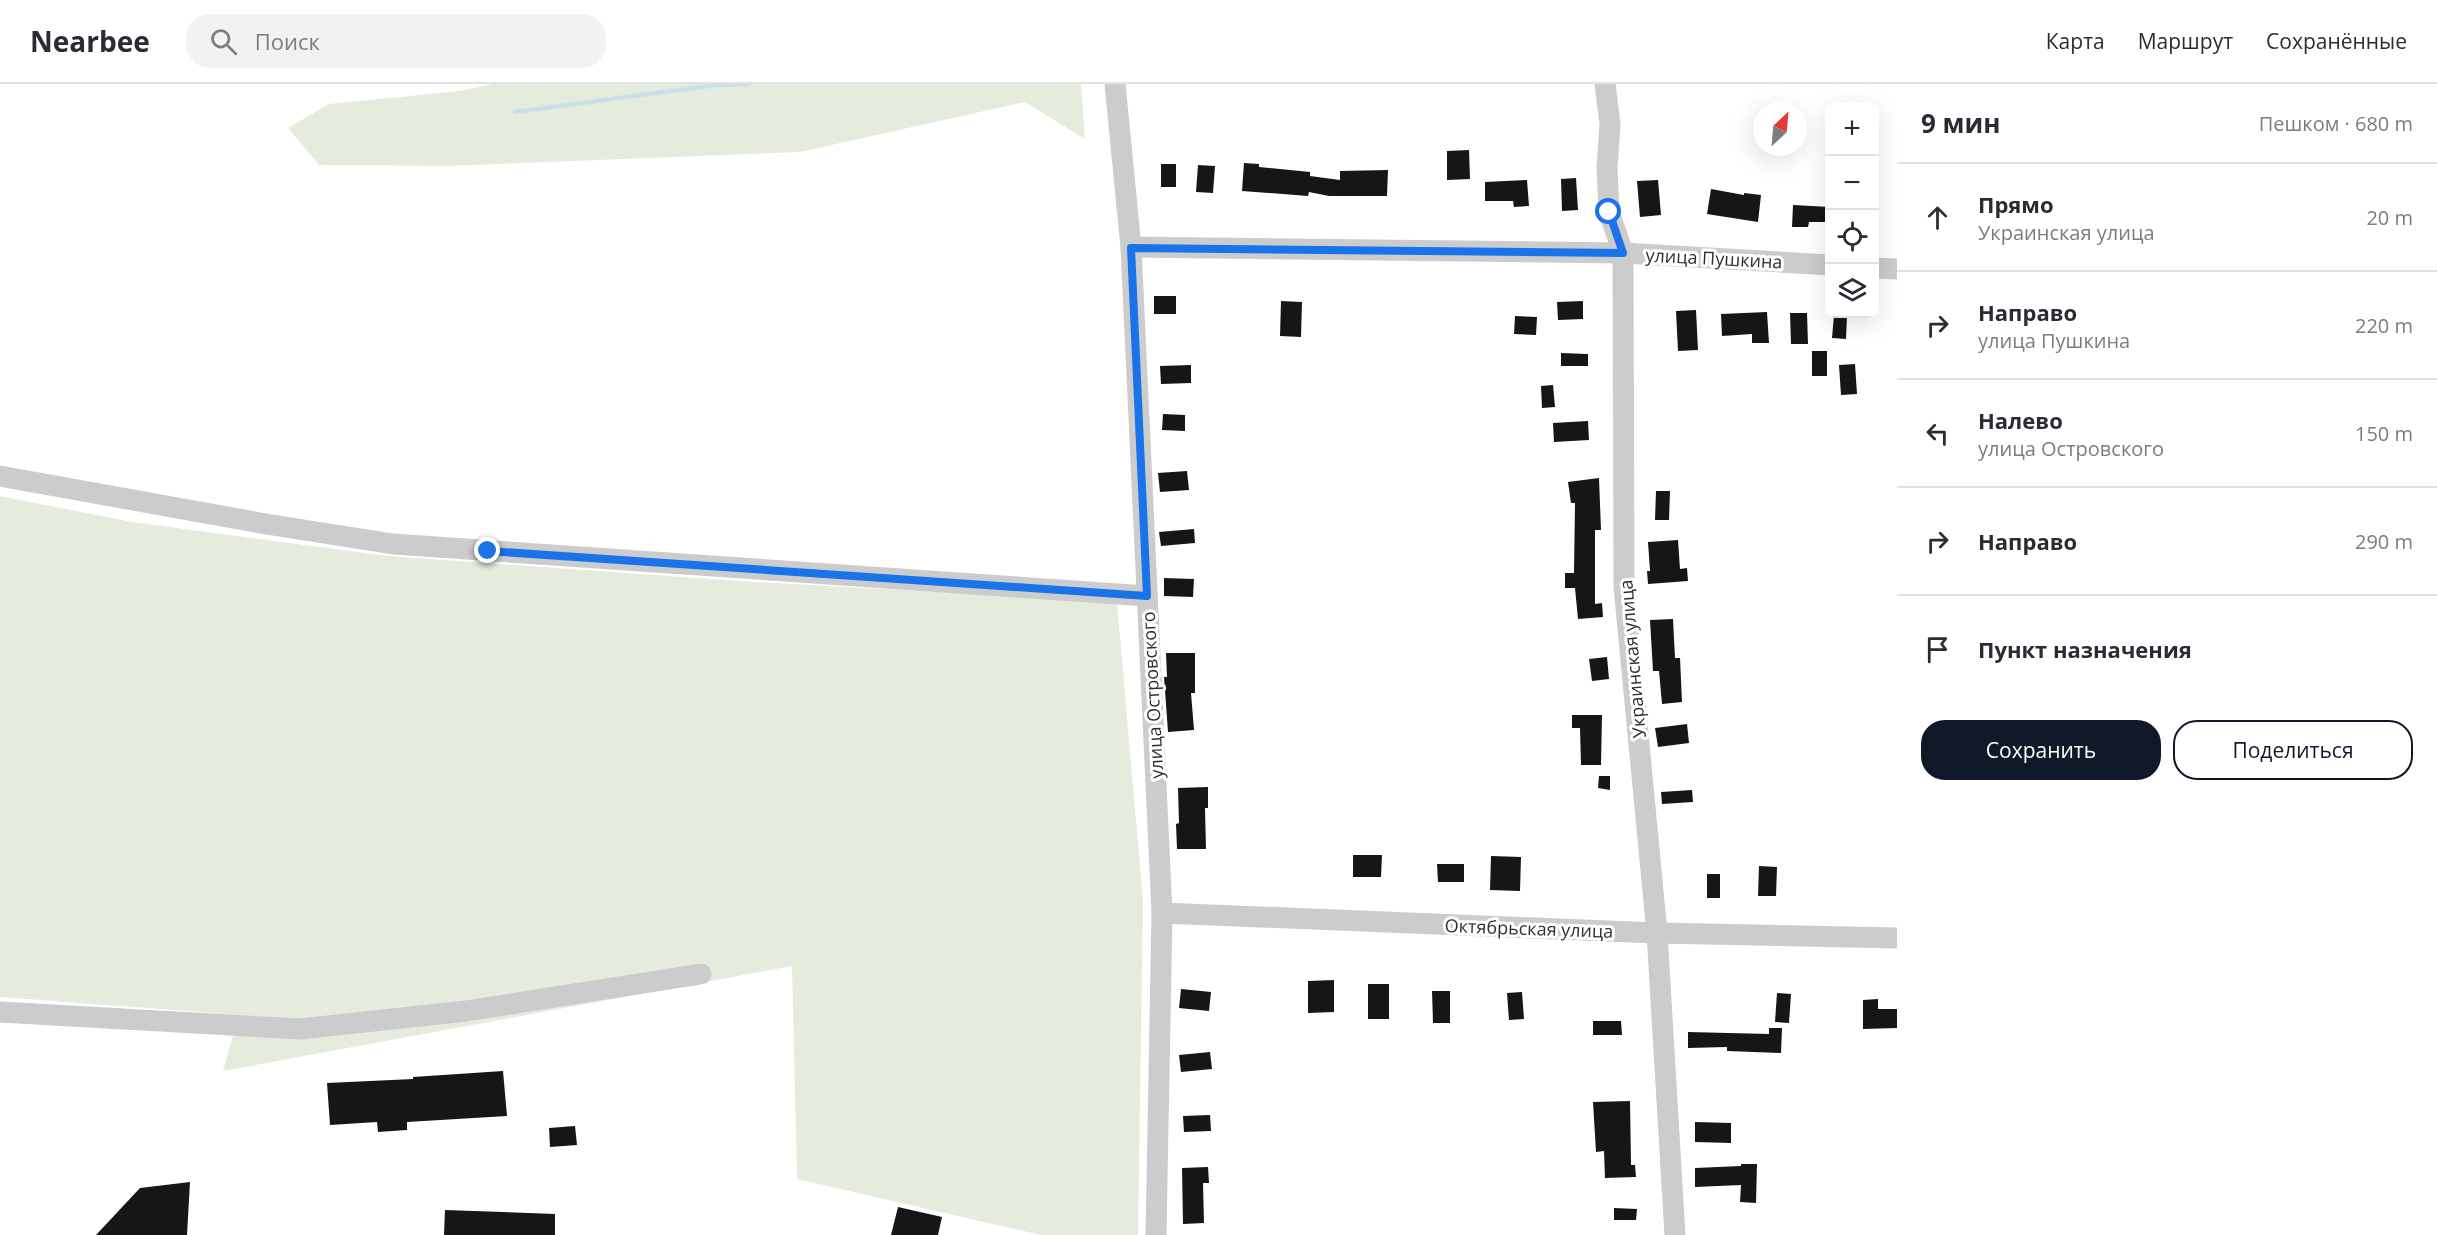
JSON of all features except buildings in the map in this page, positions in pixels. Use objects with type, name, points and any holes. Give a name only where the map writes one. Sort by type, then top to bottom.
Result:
[{"type":"street","name":"улица Островского","points":[[1115,84],[1131,248],[1162,913],[1156,1235]]},
{"type":"street","name":"Украинская улица","points":[[1605,84],[1610,124],[1607,168],[1609,212],[1623,253],[1624,587],[1657,933],[1676,1235]]},
{"type":"street","name":"улица Пушкина","points":[[1131,248],[1623,253],[1825,265]]},
{"type":"street","points":[[1879,268],[1897,269]]},
{"type":"street","points":[[0,476],[266,524],[393,544],[1147,596]]},
{"type":"street","name":"Октябрьская улица","points":[[1162,913],[1657,933],[1897,938]]},
{"type":"street","points":[[0,1012],[300,1029],[466,1011],[700,974]]},
{"type":"green space","points":[[493,84],[1081,84],[1085,139],[1025,102],[800,152],[448,166],[319,165],[288,128],[329,104],[460,91]]},
{"type":"green space","points":[[0,496],[132,522],[387,556],[739,581],[1117,602],[1143,901],[1138,1235],[1041,1235],[797,1179],[792,966],[223,1071],[239,1015],[0,997]]},
{"type":"waterway","points":[[515,112],[716,85],[748,84]]},
{"type":"route","points":[[488,551],[1147,596],[1131,248],[1623,253],[1609,212]]}]
